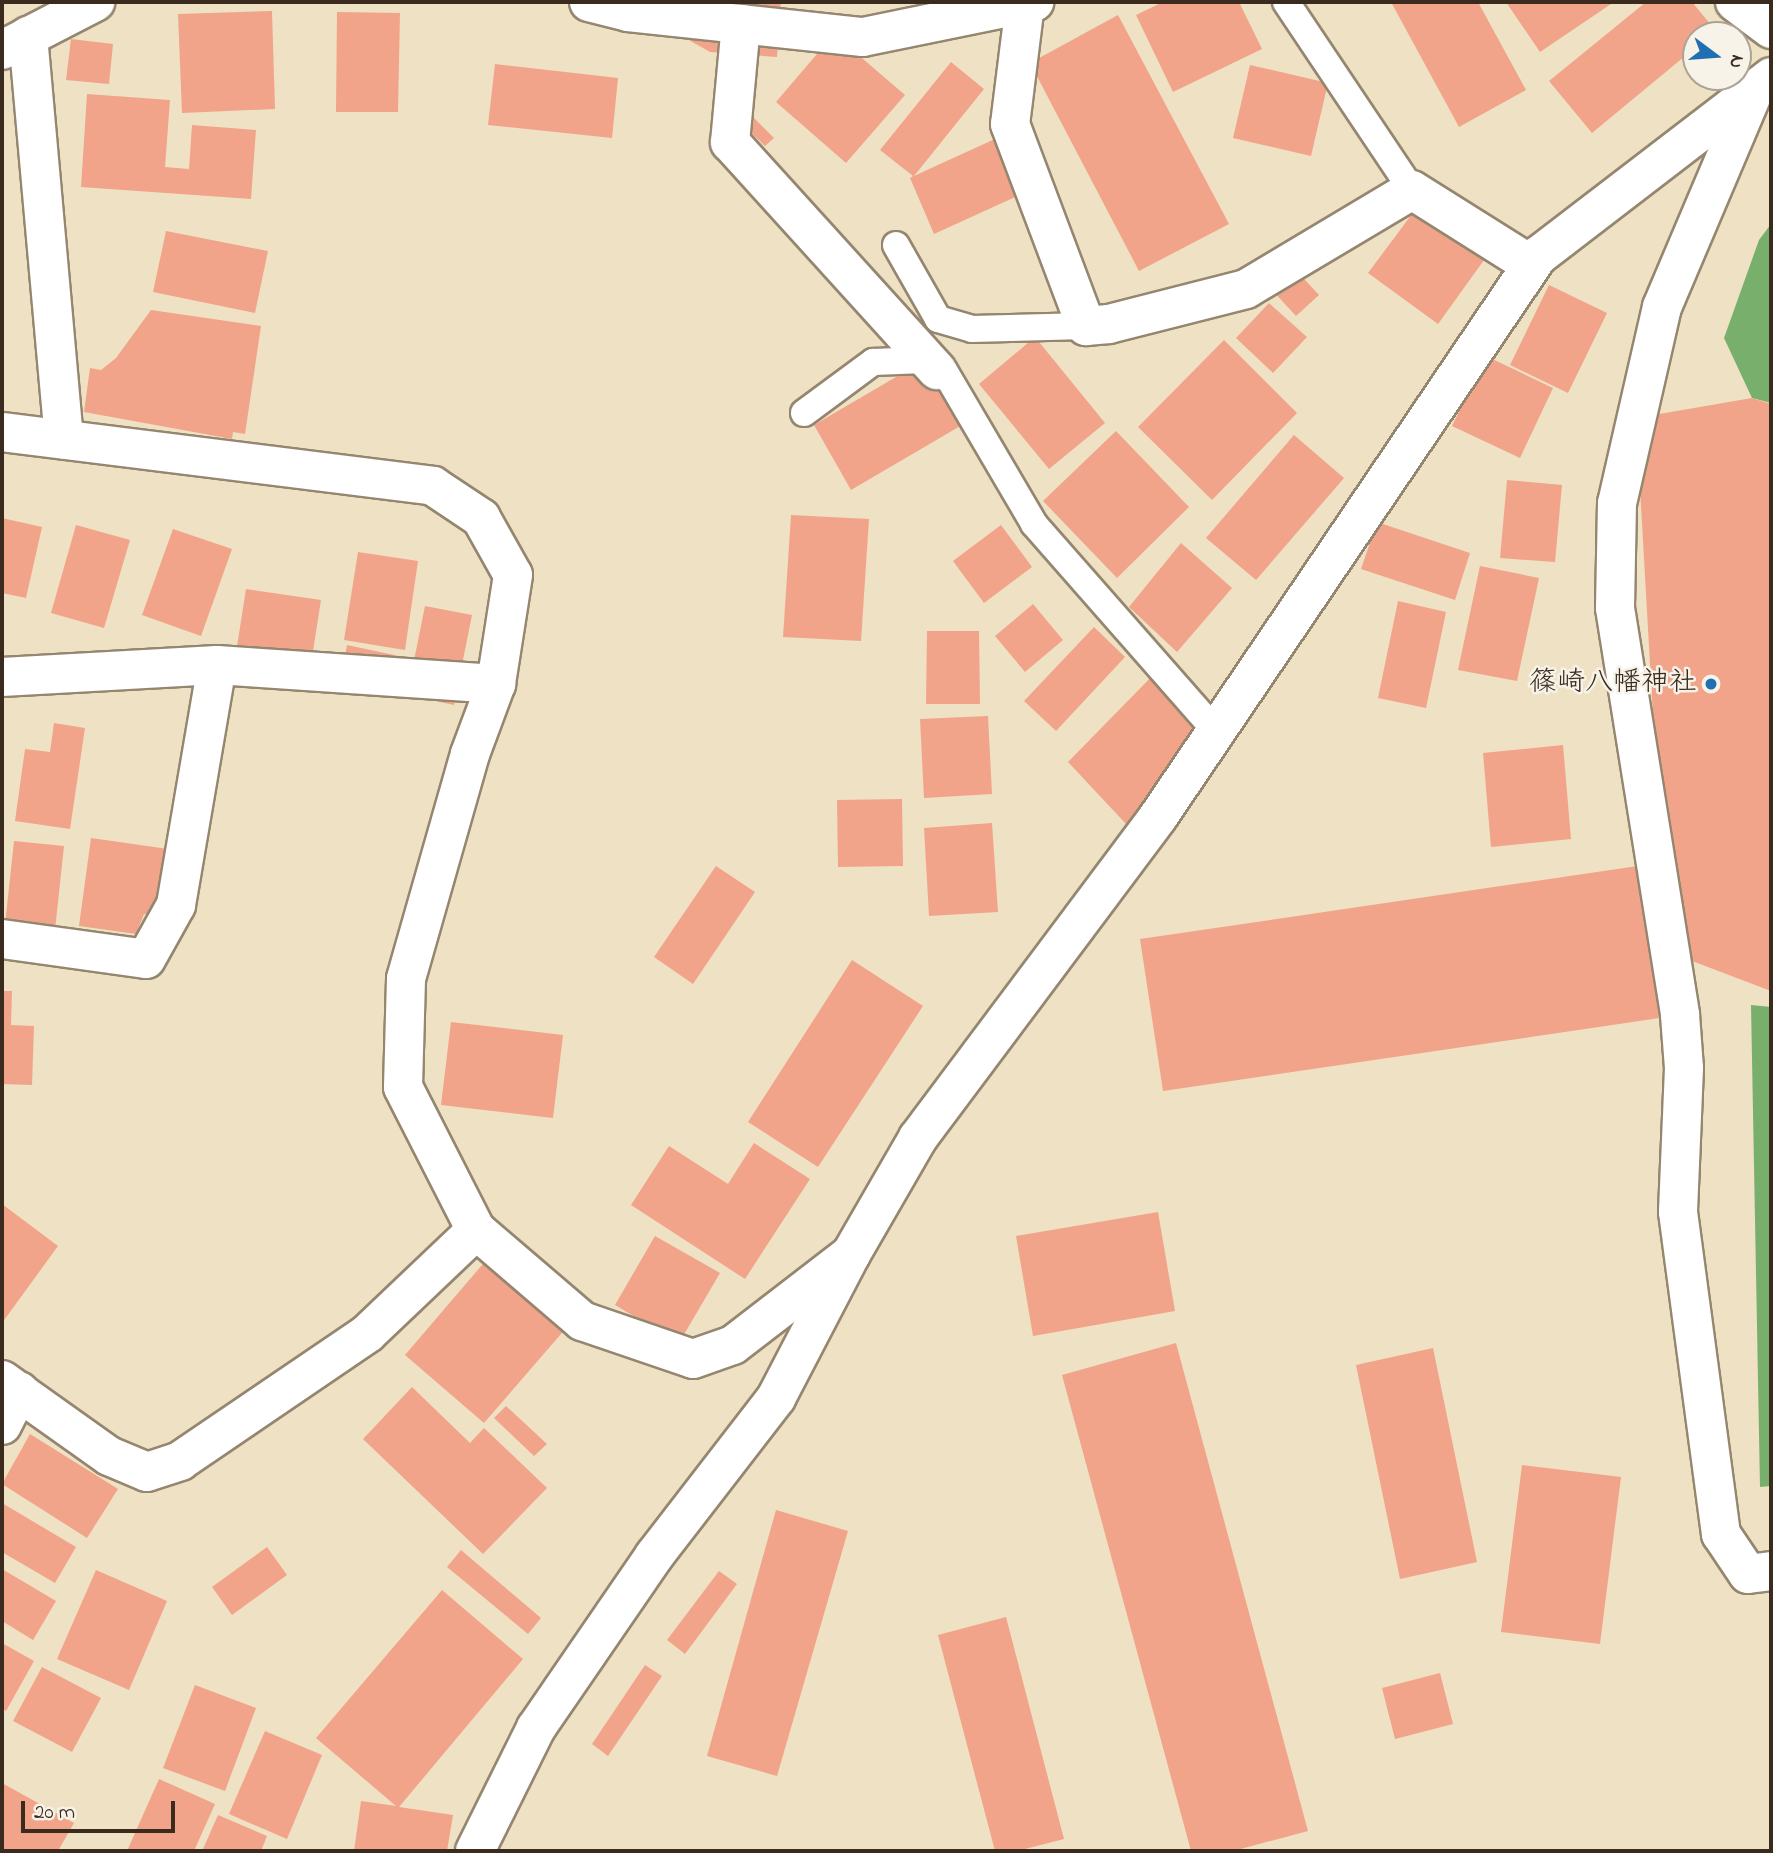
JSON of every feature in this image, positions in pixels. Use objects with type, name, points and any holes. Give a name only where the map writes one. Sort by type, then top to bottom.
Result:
[{"type":"street","points":[[64,439],[15,43],[95,2]]},
{"type":"street","points":[[589,2],[628,12],[863,37],[1029,3],[1010,124],[1086,326],[1246,289],[1412,191],[1531,265]]},
{"type":"street","points":[[1735,2],[1771,29]]},
{"type":"street","points":[[741,24],[730,142],[937,370]]},
{"type":"street","points":[[475,1851],[537,1728],[654,1556],[776,1398],[851,1254],[918,1138],[1153,825],[1531,265],[1762,86]]},
{"type":"street","points":[[1762,86],[1662,307],[1616,503],[1615,608],[1680,1015],[1684,1068],[1678,1212],[1721,1534],[1748,1574],[1771,1571]]},
{"type":"street","points":[[2,432],[433,486],[481,518],[513,575],[496,684],[470,754],[405,979],[403,1087],[476,1230],[582,1321],[693,1359],[733,1345],[851,1254]]},
{"type":"street","points":[[2,677],[217,665],[496,684]]},
{"type":"street","points":[[2,939],[146,959],[176,905],[217,665]]},
{"type":"street","points":[[2,1425],[10,1386],[109,1456],[147,1472],[180,1461],[368,1333],[476,1230]]},
{"type":"lane","points":[[1286,2],[1412,191]]},
{"type":"lane","points":[[896,245],[938,319],[972,329],[1086,326]]},
{"type":"lane","points":[[804,413],[873,362],[911,358],[925,360],[937,370],[945,372],[1034,524],[1217,732]]},
{"type":"green space","points":[[1771,224],[1771,403],[1752,398],[1724,338],[1759,240]]},
{"type":"green space","points":[[1751,1005],[1771,1007],[1771,1486],[1760,1487]]},
{"type":"building","points":[[689,2],[781,2],[777,57],[710,52],[687,39]]},
{"type":"building","points":[[1163,2],[1239,2],[1262,49],[1173,92],[1136,15]]},
{"type":"building","points":[[1391,2],[1478,2],[1526,90],[1459,127]]},
{"type":"building","points":[[1506,2],[1614,2],[1540,52]]},
{"type":"building","points":[[1646,2],[1692,2],[1708,21],[1682,21],[1682,59],[1592,133],[1549,81]]},
{"type":"building","points":[[272,11],[275,109],[182,113],[178,14]]},
{"type":"building","points":[[337,12],[400,13],[398,112],[336,112]]},
{"type":"building","points":[[1118,15],[1229,224],[1139,271],[1030,63]]},
{"type":"building","points":[[834,34],[905,95],[846,163],[776,102]]},
{"type":"building","points":[[71,39],[113,44],[109,84],[66,80]]},
{"type":"building","points":[[951,62],[984,89],[914,176],[997,138],[1022,194],[934,234],[910,178],[913,176],[880,150]]},
{"type":"building","points":[[495,64],[618,78],[612,138],[488,125]]},
{"type":"building","points":[[1250,65],[1328,83],[1311,156],[1233,138]]},
{"type":"building","points":[[87,94],[170,100],[165,167],[189,169],[192,125],[256,130],[251,199],[81,187]]},
{"type":"building","points":[[751,115],[774,138],[765,146],[742,124]]},
{"type":"building","points":[[1415,210],[1484,260],[1438,324],[1368,273]]},
{"type":"building","points":[[166,231],[268,251],[255,313],[153,292]]},
{"type":"building","points":[[1294,268],[1319,295],[1296,316],[1272,290]]},
{"type":"building","points":[[1549,285],[1607,313],[1568,393],[1510,365]]},
{"type":"building","points":[[1269,303],[1307,337],[1273,373],[1236,338]]},
{"type":"building","points":[[151,310],[261,326],[245,434],[233,432],[232,439],[84,412],[90,368],[101,370],[116,358]]},
{"type":"building","points":[[1035,337],[1105,423],[1049,469],[979,384]]},
{"type":"building","points":[[1224,340],[1297,413],[1212,500],[1138,427]]},
{"type":"building","points":[[1486,356],[1553,388],[1520,458],[1452,426]]},
{"type":"building","points":[[925,360],[962,425],[851,490],[814,425]]},
{"type":"building","points":[[1752,398],[1771,404],[1771,991],[1671,953],[1680,1015],[1163,1091],[1140,939],[1658,863],[1663,892],[1636,418]]},
{"type":"building","points":[[1116,431],[1189,507],[1117,578],[1043,501]]},
{"type":"building","points":[[1294,435],[1344,478],[1256,580],[1206,538]]},
{"type":"building","points":[[1507,480],[1562,485],[1555,562],[1500,558]]},
{"type":"building","points":[[791,515],[869,519],[861,641],[783,637]]},
{"type":"building","points":[[2,518],[42,527],[26,598],[2,593]]},
{"type":"building","points":[[1377,522],[1470,553],[1455,600],[1361,569]]},
{"type":"building","points":[[76,525],[130,540],[104,628],[51,613]]},
{"type":"building","points":[[1001,525],[1032,567],[984,603],[953,561]]},
{"type":"building","points":[[173,529],[232,549],[201,636],[142,615]]},
{"type":"building","points":[[1181,543],[1232,588],[1177,652],[1129,607]]},
{"type":"building","points":[[358,552],[418,561],[405,650],[344,640]]},
{"type":"building","points":[[1480,566],[1539,578],[1517,681],[1458,670]]},
{"type":"building","points":[[246,589],[321,600],[308,683],[233,672]]},
{"type":"building","points":[[1398,601],[1446,612],[1426,708],[1378,698]]},
{"type":"building","points":[[1033,604],[1063,640],[1025,672],[995,636]]},
{"type":"building","points":[[425,606],[472,615],[454,705],[407,695]]},
{"type":"building","points":[[1094,627],[1125,657],[1056,731],[1024,701]]},
{"type":"building","points":[[927,631],[979,631],[980,704],[926,704]]},
{"type":"building","points":[[347,645],[408,658],[402,686],[342,674]]},
{"type":"building","points":[[1160,668],[1217,732],[1141,840],[1068,762]]},
{"type":"building","points":[[988,716],[992,794],[924,798],[920,719]]},
{"type":"building","points":[[54,723],[85,728],[70,829],[15,821],[25,749],[50,752]]},
{"type":"building","points":[[1563,745],[1571,839],[1491,847],[1483,753]]},
{"type":"building","points":[[902,799],[903,866],[838,867],[837,800]]},
{"type":"building","points":[[992,823],[998,912],[929,916],[924,828]]},
{"type":"building","points":[[91,838],[175,850],[165,917],[144,914],[136,934],[79,926]]},
{"type":"building","points":[[14,841],[64,846],[54,939],[4,934]]},
{"type":"building","points":[[716,866],[755,892],[693,984],[654,957]]},
{"type":"building","points":[[852,960],[923,1006],[818,1167],[748,1122]]},
{"type":"building","points":[[2,991],[12,991],[11,1025],[34,1026],[32,1085],[2,1084]]},
{"type":"building","points":[[451,1022],[563,1035],[553,1118],[441,1105]]},
{"type":"building","points":[[754,1143],[810,1179],[745,1279],[631,1205],[669,1146],[728,1184]]},
{"type":"building","points":[[2,1204],[58,1246],[2,1323]]},
{"type":"building","points":[[1158,1212],[1175,1311],[1033,1336],[1016,1236]]},
{"type":"building","points":[[655,1236],[720,1273],[679,1343],[615,1305]]},
{"type":"building","points":[[488,1258],[567,1327],[484,1423],[405,1355]]},
{"type":"building","points":[[1176,1343],[1308,1831],[1233,1851],[1191,1851],[1062,1375]]},
{"type":"building","points":[[1433,1348],[1477,1562],[1400,1579],[1356,1365]]},
{"type":"building","points":[[412,1387],[470,1443],[484,1428],[547,1488],[483,1554],[363,1439]]},
{"type":"building","points":[[506,1406],[547,1444],[534,1456],[494,1418]]},
{"type":"building","points":[[30,1434],[118,1489],[87,1538],[2,1484]]},
{"type":"building","points":[[1522,1465],[1621,1477],[1600,1644],[1501,1632]]},
{"type":"building","points":[[2,1503],[76,1547],[55,1583],[2,1552]]},
{"type":"building","points":[[776,1510],[848,1531],[777,1776],[707,1756]]},
{"type":"building","points":[[267,1547],[287,1575],[232,1615],[212,1587]]},
{"type":"building","points":[[461,1550],[541,1618],[528,1634],[447,1567]]},
{"type":"building","points":[[2,1569],[56,1601],[33,1640],[2,1621]]},
{"type":"building","points":[[96,1570],[167,1601],[129,1690],[57,1659]]},
{"type":"building","points":[[719,1571],[737,1584],[685,1654],[667,1640]]},
{"type":"building","points":[[442,1590],[523,1659],[399,1807],[453,1815],[447,1851],[354,1851],[361,1801],[396,1806],[316,1738]]},
{"type":"building","points":[[1006,1617],[1064,1839],[1017,1851],[995,1851],[938,1635]]},
{"type":"building","points":[[2,1643],[34,1661],[6,1711],[2,1709]]},
{"type":"building","points":[[645,1665],[662,1676],[608,1756],[592,1744]]},
{"type":"building","points":[[42,1667],[101,1698],[72,1752],[13,1721]]},
{"type":"building","points":[[1440,1673],[1453,1724],[1395,1739],[1382,1688]]},
{"type":"building","points":[[195,1685],[256,1708],[225,1791],[163,1768]]},
{"type":"building","points":[[265,1731],[322,1755],[287,1839],[229,1814]]},
{"type":"building","points":[[159,1779],[215,1804],[194,1851],[127,1851]]},
{"type":"building","points":[[2,1783],[74,1823],[58,1851],[2,1851]]},
{"type":"building","points":[[218,1815],[267,1836],[261,1851],[203,1849]]},
{"type":"place","name":"篠崎八幡神社","points":[[1711,684]]}]
